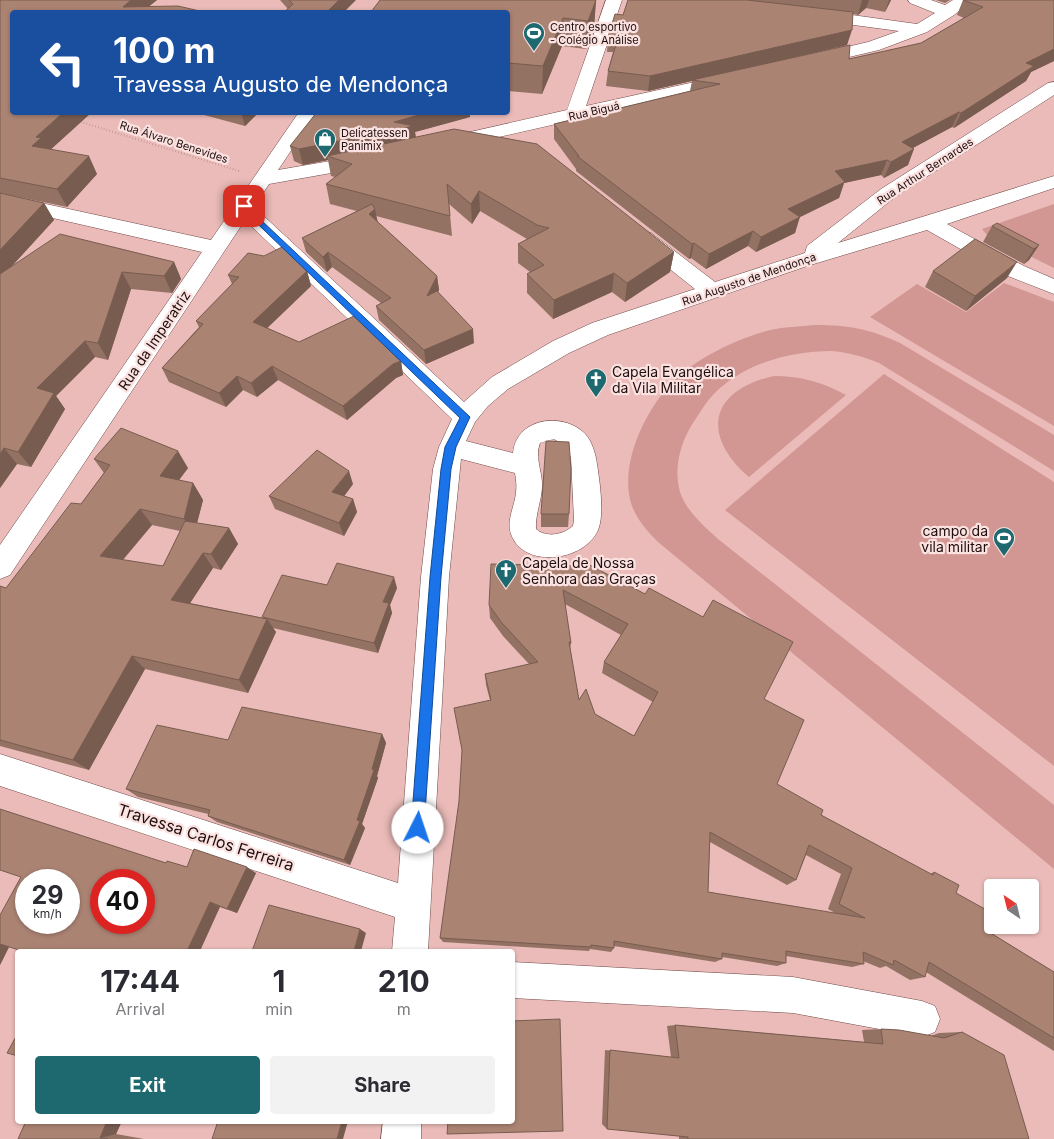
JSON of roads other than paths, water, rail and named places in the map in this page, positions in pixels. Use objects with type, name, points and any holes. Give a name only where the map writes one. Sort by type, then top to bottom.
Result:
[{"type":"street","points":[[574,115],[614,0]]},
{"type":"street","points":[[916,0],[948,12]]},
{"type":"street","points":[[800,64],[873,46],[921,30],[964,0]]},
{"type":"street","points":[[804,14],[921,30]]},
{"type":"street","name":"Rua Biguá","points":[[432,146],[516,135],[574,115],[743,76]]},
{"type":"street","name":"Rua Arthur Bernardes","points":[[800,262],[888,193],[1054,87]]},
{"type":"street","name":"Rua da Imperatriz","points":[[0,567],[306,115]]},
{"type":"street","points":[[264,179],[336,167],[384,156]]},
{"type":"street","name":"Rua Augusto de Mendonça","points":[[410,949],[436,577],[446,469],[450,447],[465,417],[500,382],[562,347],[600,329],[800,262],[929,223],[1054,182]]},
{"type":"street","points":[[0,200],[216,248]]},
{"type":"street","points":[[244,206],[465,417]]},
{"type":"street","points":[[929,223],[1016,271],[1054,287]]},
{"type":"street","points":[[627,224],[713,292]]},
{"type":"street","points":[[450,447],[526,466]]},
{"type":"street","name":"Travessa Carlos Ferreira","points":[[0,770],[412,905]]},
{"type":"street","points":[[515,980],[793,995],[922,1019]]},
{"type":"street","points":[[401,1139],[402,1124]]},
{"type":"place","name":"Centro esportivo - Colégio Análise","points":[[534,52]]},
{"type":"place","name":"Delicatessen Panimix","points":[[325,158]]},
{"type":"place","name":"Capela Evangélica da Vila Militar","points":[[596,398]]},
{"type":"place","name":"campo da vila militar","points":[[1004,557]]},
{"type":"place","name":"Capela de Nossa Senhora das Graças","points":[[506,589]]}]
